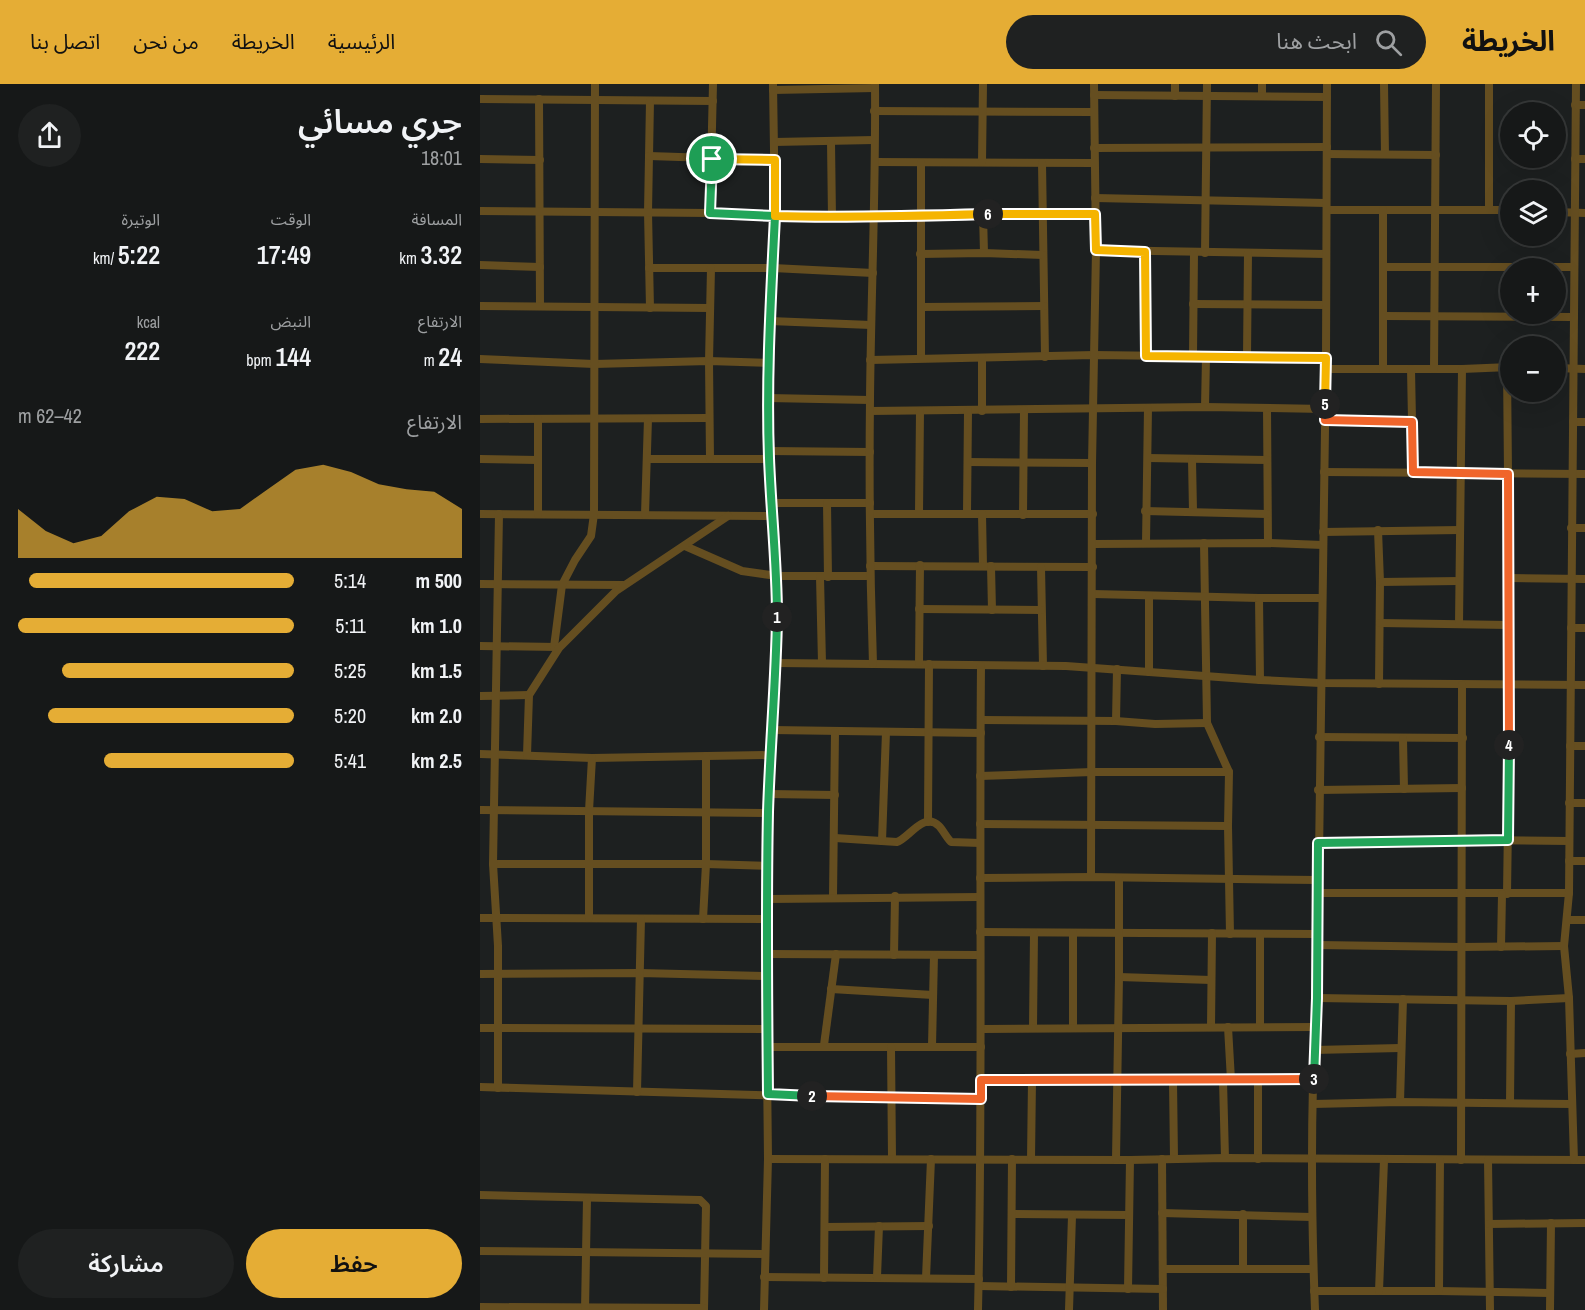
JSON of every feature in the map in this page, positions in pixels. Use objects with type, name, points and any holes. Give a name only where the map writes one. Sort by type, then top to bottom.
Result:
[{"type":"street","points":[[556,647],[562,585],[591,536],[594,514],[595,84]]},
{"type":"street","points":[[710,213],[713,84]]},
{"type":"street","points":[[982,162],[983,84]]},
{"type":"street","points":[[1091,877],[1093,825],[1092,463],[1096,250],[1094,84]]},
{"type":"street","points":[[1175,84],[1175,96]]},
{"type":"street","points":[[1205,253],[1207,84]]},
{"type":"street","points":[[1262,84],[1262,96]]},
{"type":"street","points":[[1314,1310],[1313,1104],[1317,998],[1318,790],[1326,369],[1327,84]]},
{"type":"street","points":[[1384,84],[1385,154]]},
{"type":"street","points":[[1434,369],[1436,84]]},
{"type":"street","points":[[1489,84],[1489,209]]},
{"type":"street","points":[[1574,1160],[1569,998],[1564,946],[1569,893],[1575,159],[1580,105],[1576,84]]},
{"type":"street","points":[[764,1310],[768,1159],[766,976],[768,813],[776,663],[777,576],[771,503],[768,398],[775,216],[773,87],[875,86],[870,360],[870,576],[873,664]]},
{"type":"street","points":[[1094,95],[1327,97]]},
{"type":"street","points":[[480,99],[713,101]]},
{"type":"street","points":[[539,99],[540,306]]},
{"type":"street","points":[[650,101],[648,156],[650,308]]},
{"type":"street","points":[[874,111],[1093,112]]},
{"type":"street","points":[[774,142],[874,140]]},
{"type":"street","points":[[831,142],[832,218]]},
{"type":"street","points":[[1094,148],[1206,147],[1436,155]]},
{"type":"street","points":[[648,156],[775,160]]},
{"type":"street","points":[[480,159],[540,160]]},
{"type":"street","points":[[1575,159],[1585,159]]},
{"type":"street","points":[[875,162],[1094,163]]},
{"type":"street","points":[[921,163],[921,357]]},
{"type":"street","points":[[1042,163],[1045,357]]},
{"type":"street","points":[[1095,198],[1383,210],[1500,210]]},
{"type":"street","points":[[1383,210],[1383,369]]},
{"type":"street","points":[[480,211],[710,213],[832,218],[1042,213],[1095,214]]},
{"type":"street","points":[[1566,213],[1585,213]]},
{"type":"street","points":[[983,214],[984,253]]},
{"type":"street","points":[[1096,250],[1326,255]]},
{"type":"street","points":[[1145,252],[1146,356]]},
{"type":"street","points":[[1193,356],[1194,253]]},
{"type":"street","points":[[1247,357],[1248,253]]},
{"type":"street","points":[[920,254],[1043,255]]},
{"type":"street","points":[[480,266],[540,267]]},
{"type":"street","points":[[1383,267],[1574,267]]},
{"type":"street","points":[[649,268],[773,268],[873,273]]},
{"type":"street","points":[[710,459],[711,268]]},
{"type":"street","points":[[1193,304],[1326,305]]},
{"type":"street","points":[[480,306],[710,308]]},
{"type":"street","points":[[921,307],[1044,306]]},
{"type":"street","points":[[1383,316],[1574,317]]},
{"type":"street","points":[[770,321],[871,325]]},
{"type":"street","points":[[870,360],[921,357],[1094,355],[1326,358]]},
{"type":"street","points":[[1205,407],[1206,357]]},
{"type":"street","points":[[982,358],[982,411]]},
{"type":"street","points":[[480,359],[594,364],[709,361],[768,363]]},
{"type":"street","points":[[1326,369],[1500,367]]},
{"type":"street","points":[[1411,369],[1413,472]]},
{"type":"street","points":[[1459,624],[1462,369]]},
{"type":"street","points":[[1566,369],[1585,369]]},
{"type":"street","points":[[768,398],[870,400]]},
{"type":"street","points":[[1501,946],[1508,840],[1509,402]]},
{"type":"street","points":[[870,411],[1205,407],[1325,409]]},
{"type":"street","points":[[1146,543],[1148,408]]},
{"type":"street","points":[[1267,408],[1268,543]]},
{"type":"street","points":[[1023,515],[1024,410]]},
{"type":"street","points":[[919,513],[920,411]]},
{"type":"street","points":[[967,513],[968,411]]},
{"type":"street","points":[[480,419],[709,418]]},
{"type":"street","points":[[538,419],[538,514]]},
{"type":"street","points":[[645,515],[648,419]]},
{"type":"street","points":[[1325,420],[1412,422]]},
{"type":"street","points":[[1573,422],[1585,422]]},
{"type":"street","points":[[648,459],[710,459],[870,452]]},
{"type":"street","points":[[1148,458],[1267,460]]},
{"type":"street","points":[[480,459],[538,460]]},
{"type":"street","points":[[1192,460],[1193,512]]},
{"type":"street","points":[[968,462],[1092,463]]},
{"type":"street","points":[[1324,472],[1585,474]]},
{"type":"street","points":[[771,503],[870,503]]},
{"type":"street","points":[[822,663],[826,503]]},
{"type":"street","points":[[1145,511],[1267,514]]},
{"type":"street","points":[[480,514],[772,516]]},
{"type":"street","points":[[498,1088],[493,864],[499,514]]},
{"type":"street","points":[[870,514],[1093,514]]},
{"type":"street","points":[[982,514],[992,610]]},
{"type":"street","points":[[527,755],[529,695],[556,647],[624,585],[728,516]]},
{"type":"street","points":[[1571,528],[1585,528]]},
{"type":"street","points":[[1378,530],[1379,684]]},
{"type":"street","points":[[1323,532],[1460,530]]},
{"type":"street","points":[[1203,543],[1207,723],[1229,772],[1230,933]]},
{"type":"street","points":[[1093,544],[1323,545]]},
{"type":"street","points":[[685,546],[737,570],[777,576],[870,576]]},
{"type":"street","points":[[919,663],[920,565]]},
{"type":"street","points":[[870,566],[1093,567]]},
{"type":"street","points":[[1041,567],[1043,666]]},
{"type":"street","points":[[1509,578],[1585,579]]},
{"type":"street","points":[[1380,582],[1459,581]]},
{"type":"street","points":[[480,584],[624,585]]},
{"type":"street","points":[[1093,594],[1322,598]]},
{"type":"street","points":[[1149,596],[1149,672]]},
{"type":"street","points":[[1259,597],[1260,680]]},
{"type":"street","points":[[919,609],[1041,610]]},
{"type":"street","points":[[1380,623],[1509,625]]},
{"type":"street","points":[[1571,628],[1585,628]]},
{"type":"street","points":[[480,646],[556,647]]},
{"type":"street","points":[[776,663],[1043,666],[1260,680],[1379,684],[1585,685]]},
{"type":"street","points":[[928,822],[929,663]]},
{"type":"street","points":[[978,1310],[982,1029],[981,666]]},
{"type":"street","points":[[1116,721],[1117,669]]},
{"type":"street","points":[[1461,1160],[1462,685]]},
{"type":"street","points":[[480,696],[529,695]]},
{"type":"street","points":[[981,720],[1207,723]]},
{"type":"street","points":[[772,730],[981,733]]},
{"type":"street","points":[[833,897],[835,732]]},
{"type":"street","points":[[882,841],[886,732]]},
{"type":"street","points":[[1319,737],[1463,738]]},
{"type":"street","points":[[1402,739],[1404,789]]},
{"type":"street","points":[[1570,746],[1585,746]]},
{"type":"street","points":[[480,754],[592,758],[771,755]]},
{"type":"street","points":[[703,919],[706,864],[706,756]]},
{"type":"street","points":[[590,918],[589,811],[592,758]]},
{"type":"street","points":[[980,776],[1092,772],[1229,772]]},
{"type":"street","points":[[1318,790],[1462,788]]},
{"type":"street","points":[[769,794],[835,795]]},
{"type":"street","points":[[1569,803],[1585,803]]},
{"type":"street","points":[[480,810],[768,813]]},
{"type":"street","points":[[835,838],[900,842],[920,824],[928,822],[939,825],[951,842],[980,843]]},
{"type":"street","points":[[980,824],[1228,826]]},
{"type":"street","points":[[1318,843],[1462,840],[1569,841]]},
{"type":"street","points":[[1569,861],[1585,861]]},
{"type":"street","points":[[493,864],[768,866]]},
{"type":"street","points":[[980,878],[1317,880]]},
{"type":"street","points":[[1116,1160],[1119,878]]},
{"type":"street","points":[[1318,893],[1462,895],[1569,893]]},
{"type":"street","points":[[768,899],[895,896],[980,897]]},
{"type":"street","points":[[894,955],[895,896]]},
{"type":"street","points":[[480,918],[767,920]]},
{"type":"street","points":[[638,1092],[640,919]]},
{"type":"street","points":[[1567,920],[1585,920]]},
{"type":"street","points":[[980,932],[1317,934]]},
{"type":"street","points":[[1033,1028],[1034,933]]},
{"type":"street","points":[[1072,1028],[1073,933]]},
{"type":"street","points":[[1211,1027],[1212,933]]},
{"type":"street","points":[[1260,934],[1260,1027]]},
{"type":"street","points":[[1317,945],[1564,946]]},
{"type":"street","points":[[767,954],[980,955]]},
{"type":"street","points":[[824,1045],[836,954]]},
{"type":"street","points":[[932,1046],[934,955]]},
{"type":"street","points":[[480,974],[640,973],[766,976]]},
{"type":"street","points":[[1119,977],[1211,980]]},
{"type":"street","points":[[831,989],[933,995]]},
{"type":"street","points":[[1317,998],[1511,1001],[1569,998]]},
{"type":"street","points":[[1400,1102],[1403,999]]},
{"type":"street","points":[[1510,1103],[1511,1001]]},
{"type":"street","points":[[1226,1158],[1228,1027]]},
{"type":"street","points":[[480,1028],[767,1029]]},
{"type":"street","points":[[982,1029],[1315,1028]]},
{"type":"street","points":[[768,1047],[824,1045],[981,1047]]},
{"type":"street","points":[[891,1047],[892,1159]]},
{"type":"street","points":[[1314,1050],[1400,1048]]},
{"type":"street","points":[[1570,1053],[1585,1053]]},
{"type":"street","points":[[981,1080],[1314,1079]]},
{"type":"street","points":[[1031,1159],[1032,1080]]},
{"type":"street","points":[[1258,1080],[1258,1159]]},
{"type":"street","points":[[1173,1081],[1174,1159]]},
{"type":"street","points":[[480,1087],[892,1099],[981,1099]]},
{"type":"street","points":[[1313,1104],[1462,1102],[1572,1104]]},
{"type":"street","points":[[768,1159],[1585,1160]]},
{"type":"street","points":[[824,1278],[825,1159]]},
{"type":"street","points":[[926,1278],[931,1159]]},
{"type":"street","points":[[1011,1287],[1012,1159]]},
{"type":"street","points":[[1162,1159],[1163,1310]]},
{"type":"street","points":[[1128,1289],[1130,1160]]},
{"type":"street","points":[[1379,1291],[1384,1160]]},
{"type":"street","points":[[1439,1291],[1440,1160]]},
{"type":"street","points":[[1488,1160],[1490,1310]]},
{"type":"street","points":[[480,1195],[700,1200],[706,1206],[704,1309],[480,1307]]},
{"type":"street","points":[[585,1309],[587,1199]]},
{"type":"street","points":[[1012,1214],[1129,1215]]},
{"type":"street","points":[[1162,1214],[1312,1217]]},
{"type":"street","points":[[1243,1214],[1243,1269]]},
{"type":"street","points":[[1069,1310],[1072,1215]]},
{"type":"street","points":[[1489,1224],[1585,1223]]},
{"type":"street","points":[[1550,1310],[1551,1224]]},
{"type":"street","points":[[877,1277],[879,1226]]},
{"type":"street","points":[[825,1227],[929,1226]]},
{"type":"street","points":[[480,1251],[764,1254]]},
{"type":"street","points":[[1163,1269],[1313,1269]]},
{"type":"street","points":[[764,1277],[926,1278],[1011,1287],[1163,1289]]},
{"type":"street","points":[[1314,1291],[1550,1293]]},
{"type":"route","points":[[712,159],[710,213],[775,216],[768,363],[769,459],[777,576],[776,663],[768,813],[766,976],[768,1094],[892,1099],[981,1099],[981,1080],[1314,1079],[1318,843],[1508,840],[1510,684],[1508,474],[1413,472],[1412,422],[1325,420],[1326,358],[1146,356],[1145,252],[1096,250],[1095,214],[920,215],[874,218],[775,216],[775,160],[712,159]]}]
